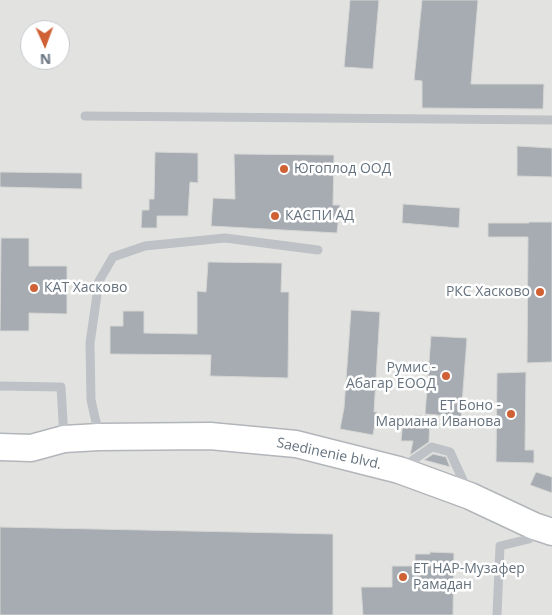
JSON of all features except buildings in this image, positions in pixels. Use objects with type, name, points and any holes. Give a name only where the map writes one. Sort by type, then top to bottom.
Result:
[{"type":"main road","name":"Saedinenie blvd.","points":[[0,432],[30,433],[64,440]]},
{"type":"main road","name":"Saedinenie blvd.","points":[[0,447],[31,448],[64,440],[100,438],[210,436],[296,444],[399,470],[470,496],[543,529]]},
{"type":"lane","points":[[85,116],[552,120]]},
{"type":"lane","points":[[100,438],[91,400],[90,343],[99,281],[112,257],[144,246],[225,238],[318,250]]},
{"type":"lane","points":[[0,386],[61,387],[64,440]]},
{"type":"lane","points":[[399,470],[432,447],[450,452],[470,496]]},
{"type":"lane","points":[[497,615],[500,546],[529,538],[543,529]]},
{"type":"shaded area","points":[[0,0],[552,0],[552,615],[0,615]]},
{"type":"place","name":"Югоплод ООД","points":[[284,169]]},
{"type":"place","name":"КАСПИ АД","points":[[275,216]]},
{"type":"place","name":"КАТ Хасково","points":[[34,288]]},
{"type":"place","name":"РКС Хасково","points":[[540,292]]},
{"type":"place","name":"Румис - Абагар ЕООД","points":[[446,376]]},
{"type":"place","name":"ЕТ Боно - Мариана Иванова","points":[[511,414]]},
{"type":"place","name":"ЕТ НАР-Музафер Рамадан","points":[[403,577]]}]
